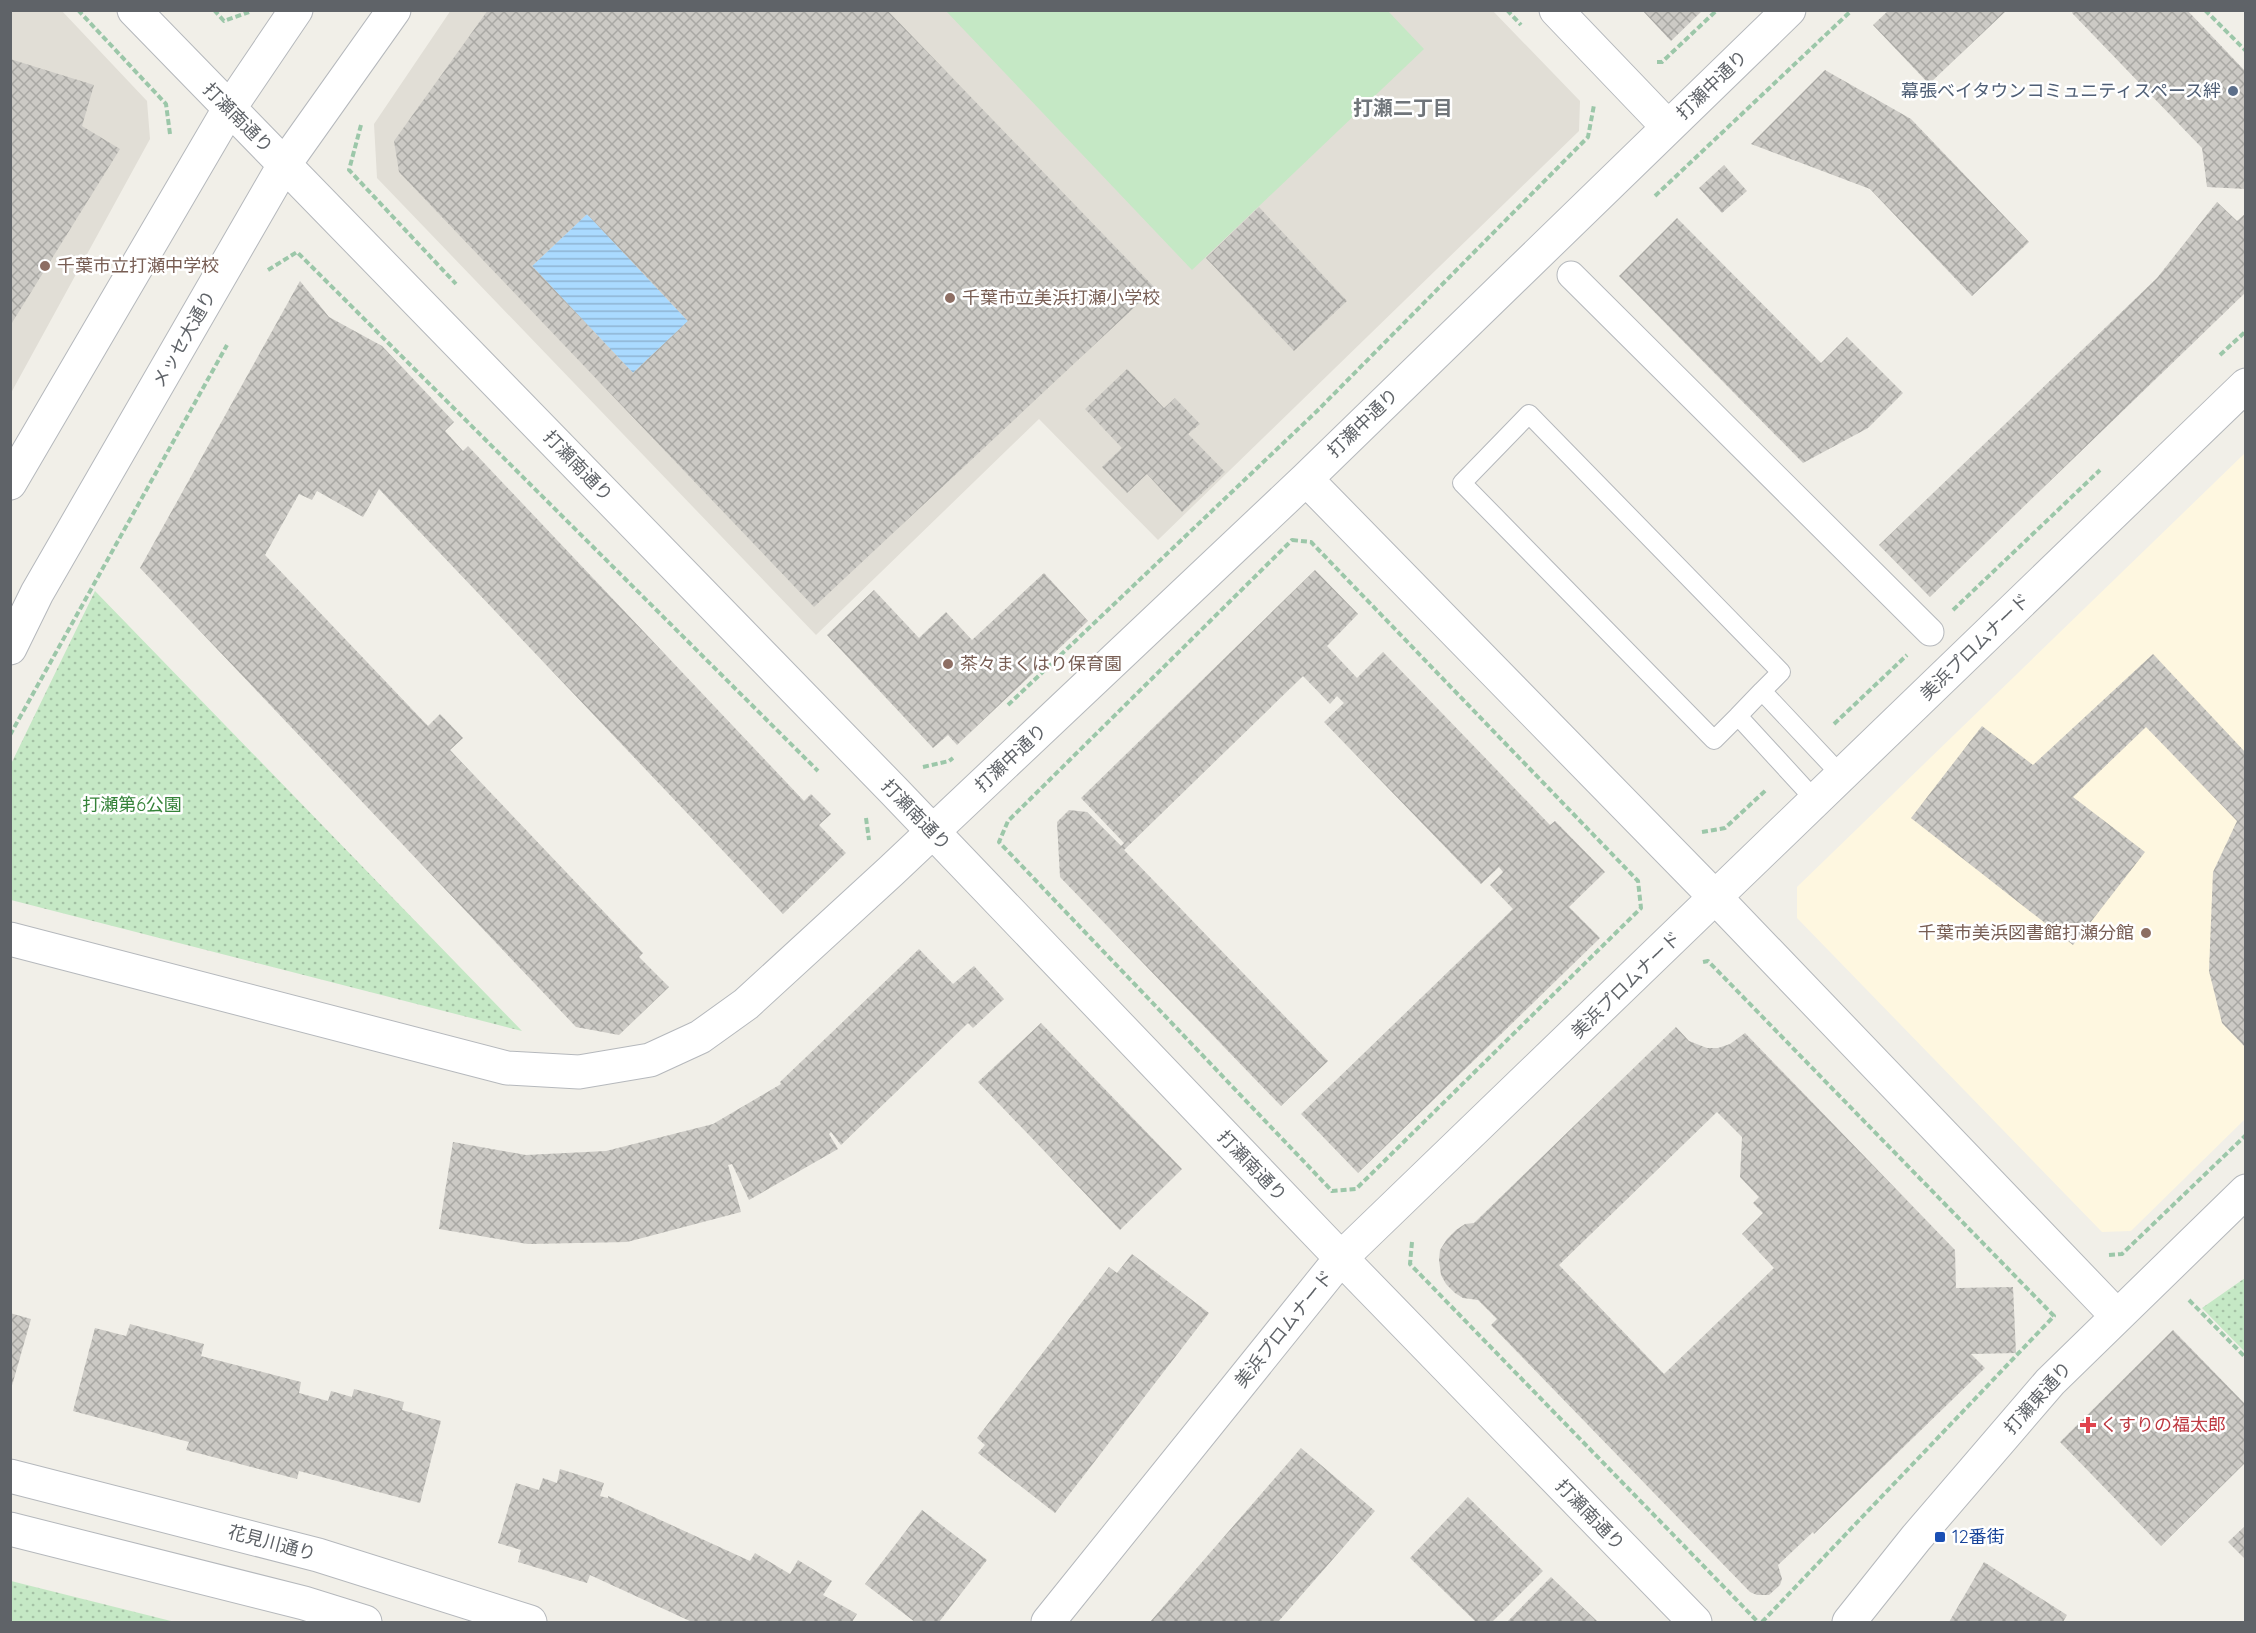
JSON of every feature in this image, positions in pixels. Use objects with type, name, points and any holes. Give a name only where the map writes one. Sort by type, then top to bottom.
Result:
[{"type":"street","name":"打瀬南通り","points":[[134,10],[933,832],[1695,1623]]},
{"type":"street","points":[[10,483],[229,109],[296,10]]},
{"type":"street","name":"メッセ大通り","points":[[10,648],[37,593],[284,165],[393,10]]},
{"type":"street","points":[[1556,10],[1668,127]]},
{"type":"street","name":"打瀬中通り","points":[[10,939],[507,1068],[579,1072],[650,1060],[700,1037],[746,1004],[933,832],[1306,479],[1790,10]]},
{"type":"street","points":[[1571,275],[1930,632]]},
{"type":"street","name":"美浜プロムナード","points":[[1048,1623],[1341,1258],[2246,385]]},
{"type":"street","points":[[1306,479],[1716,898],[2116,1316]]},
{"type":"street","name":"打瀬東通り","points":[[1849,1623],[1916,1538],[2050,1382],[2246,1191]]},
{"type":"street","name":"花見川通り","points":[[10,1476],[318,1555],[530,1623]]},
{"type":"street","points":[[10,1529],[304,1603],[365,1623]]},
{"type":"lane","points":[[1529,414],[1781,672],[1762,691],[1714,740],[1462,483],[1529,414]]},
{"type":"lane","points":[[1762,691],[1842,776]]},
{"type":"lane","points":[[1738,716],[1816,801]]},
{"type":"path","points":[[78,10],[166,104],[171,141]]},
{"type":"path","points":[[214,10],[224,21],[253,10]]},
{"type":"path","points":[[1507,10],[1523,27]]},
{"type":"path","points":[[1653,61],[1662,62],[1717,10]]},
{"type":"path","points":[[1653,198],[1852,10]]},
{"type":"path","points":[[2205,10],[2246,51]]},
{"type":"path","points":[[1000,713],[1317,411],[1579,146],[1587,137],[1594,101]]},
{"type":"path","points":[[363,116],[349,170],[464,292]]},
{"type":"path","points":[[263,279],[268,269],[297,252],[824,777]]},
{"type":"path","points":[[2220,356],[2246,331]]},
{"type":"path","points":[[10,735],[228,342]]},
{"type":"path","points":[[1813,745],[2101,469]]},
{"type":"path","points":[[1292,540],[1311,542],[1638,881],[1641,908],[1356,1189],[1332,1191],[999,842],[1008,821],[1292,540]]},
{"type":"path","points":[[915,769],[949,761],[958,753]]},
{"type":"path","points":[[1698,832],[1725,828],[1787,769]]},
{"type":"path","points":[[858,810],[867,819],[869,844]]},
{"type":"path","points":[[1412,1239],[1410,1264],[1760,1623],[2054,1316],[1708,961],[1700,962]]},
{"type":"path","points":[[2098,1256],[2122,1254],[2246,1135]]},
{"type":"path","points":[[2189,1300],[2246,1358]]},
{"type":"shaded area","name":"千葉市立美浜打瀬小学校","points":[[451,10],[1493,11],[1580,101],[1579,131],[1158,540],[1039,419],[816,635],[377,178],[374,124]]},
{"type":"shaded area","name":"千葉市立打瀬中学校","points":[[11,11],[62,11],[147,101],[150,139],[11,393]]},
{"type":"shaded area","points":[[2245,453],[2245,1119],[2131,1231],[2102,1232],[1797,918],[1797,887]]},
{"type":"green space","points":[[946,11],[1388,11],[1424,49],[1192,270]]},
{"type":"green space","name":"打瀬第6公園","points":[[95,591],[522,1031],[11,900],[11,764]]},
{"type":"green space","points":[[2245,1278],[2245,1352],[2202,1308]]},
{"type":"green space","points":[[11,1581],[175,1622],[11,1622]]},
{"type":"water","points":[[587,214],[688,321],[633,373],[532,266]]},
{"type":"building","points":[[488,10],[887,10],[1155,288],[814,607],[399,172],[394,141]],"holes":[[[587,214],[688,321],[633,373],[532,266]]]},
{"type":"building","points":[[1642,10],[1703,10],[1671,41]]},
{"type":"building","points":[[1889,10],[2007,10],[1929,84],[1873,25]]},
{"type":"building","points":[[2074,10],[2187,10],[2246,72],[2246,189],[2207,187],[2202,148],[2072,13]]},
{"type":"building","points":[[10,59],[94,85],[82,126],[120,149],[10,326]]},
{"type":"building","points":[[1825,70],[1911,119],[2029,242],[1972,296],[1870,189],[1751,144]]},
{"type":"building","points":[[1724,165],[1747,191],[1722,213],[1699,188]]},
{"type":"building","points":[[2217,202],[2237,221],[2246,213],[2246,292],[1930,597],[1879,545],[2157,278]]},
{"type":"building","points":[[1259,207],[1347,301],[1294,351],[1206,258]]},
{"type":"building","points":[[1677,218],[1821,363],[1847,337],[1903,393],[1868,428],[1803,463],[1619,276]]},
{"type":"building","points":[[300,281],[329,317],[382,346],[454,422],[445,431],[463,451],[468,446],[804,801],[811,794],[831,814],[819,825],[846,853],[783,914],[379,489],[363,517],[317,491],[312,500],[299,494],[265,555],[428,726],[440,714],[463,738],[450,750],[643,953],[639,957],[669,987],[619,1035],[576,1027],[140,568]]},
{"type":"building","points":[[1127,369],[1164,408],[1175,398],[1200,424],[1188,434],[1225,472],[1182,512],[1147,474],[1127,493],[1102,467],[1122,448],[1085,409]]},
{"type":"building","points":[[1315,570],[1358,614],[1327,646],[1357,678],[1383,652],[1550,825],[1555,821],[1605,872],[1569,907],[1600,938],[1358,1173],[1301,1114],[1513,909],[1490,885],[1503,872],[1499,867],[1481,884],[1324,722],[1344,703],[1337,696],[1330,704],[1303,676],[1124,850],[1328,1061],[1281,1106],[1060,877],[1057,822],[1069,810],[1087,812],[1121,846],[1124,843],[1081,798]]},
{"type":"building","name":"茶々まくはり保育園","points":[[1044,573],[1088,621],[957,745],[948,735],[933,748],[827,635],[874,590],[919,638],[946,612],[972,640]]},
{"type":"building","points":[[2153,654],[2246,753],[2246,1048],[2222,1023],[2209,971],[2213,872],[2237,821],[2146,727],[2073,797],[2145,852],[2073,945],[1911,818],[1982,726],[2033,765]]},
{"type":"building","points":[[919,949],[953,984],[974,966],[1004,999],[973,1028],[968,1023],[841,1145],[831,1132],[829,1134],[838,1149],[749,1200],[732,1164],[728,1165],[741,1212],[627,1242],[528,1244],[439,1229],[453,1142],[526,1155],[606,1151],[713,1124],[781,1084],[780,1082]]},
{"type":"building","points":[[1041,1023],[1182,1169],[1120,1230],[978,1082]]},
{"type":"building","points":[[1676,1027],[1689,1041],[1707,1048],[1718,1048],[1730,1044],[1745,1033],[1955,1250],[1956,1288],[2013,1287],[2016,1353],[1971,1354],[1985,1368],[1814,1534],[1813,1532],[1778,1565],[1782,1579],[1780,1585],[1769,1595],[1757,1595],[1750,1592],[1491,1325],[1497,1319],[1478,1300],[1463,1298],[1446,1284],[1441,1275],[1440,1250],[1456,1230],[1465,1224],[1474,1223]],"holes":[[[1717,1112],[1742,1137],[1740,1177],[1759,1197],[1753,1203],[1763,1213],[1742,1234],[1774,1268],[1664,1374],[1559,1265]]]},
{"type":"building","points":[[1132,1254],[1209,1313],[1055,1513],[978,1453],[985,1445],[977,1438],[1109,1267],[1117,1273]]},
{"type":"building","points":[[10,1313],[31,1319],[11,1389],[10,1389]]},
{"type":"building","points":[[130,1324],[204,1344],[201,1356],[301,1382],[299,1393],[328,1401],[331,1391],[352,1397],[354,1389],[404,1402],[402,1410],[441,1421],[420,1503],[299,1471],[297,1479],[186,1450],[189,1442],[73,1411],[95,1328],[126,1336]]},
{"type":"building","points":[[2173,1330],[2246,1405],[2246,1462],[2161,1546],[2060,1442]]},
{"type":"building","points":[[1301,1448],[1375,1511],[1278,1622],[1150,1622]]},
{"type":"building","points":[[560,1469],[604,1483],[600,1496],[608,1498],[608,1496],[750,1561],[755,1553],[790,1574],[798,1560],[832,1581],[823,1595],[857,1614],[852,1622],[692,1622],[590,1575],[587,1583],[518,1562],[521,1550],[498,1543],[516,1483],[539,1490],[543,1478],[557,1483]]},
{"type":"building","points":[[1468,1497],[1543,1571],[1492,1622],[1476,1622],[1410,1558]]},
{"type":"building","points":[[922,1510],[987,1560],[939,1622],[915,1622],[865,1584]]},
{"type":"building","points":[[2246,1525],[2246,1560],[2228,1542]]},
{"type":"building","points":[[1984,1562],[2067,1615],[2063,1622],[1949,1622]]},
{"type":"building","points":[[1551,1577],[1598,1622],[1507,1622]]},
{"type":"place","name":"幕張ベイタウンコミュニティスペース絆","points":[[2233,91]]},
{"type":"place","name":"千葉市立打瀬中学校","points":[[45,266]]},
{"type":"place","name":"千葉市立美浜打瀬小学校","points":[[950,298]]},
{"type":"place","name":"茶々まくはり保育園","points":[[948,664]]},
{"type":"place","name":"千葉市美浜図書館打瀬分館","points":[[2146,933]]},
{"type":"place","name":"くすりの福太郎","points":[[2088,1425]]},
{"type":"place","name":"12番街","points":[[1940,1537]]},
{"type":"district","name":"打瀬二丁目","points":[[1403,108]]}]
